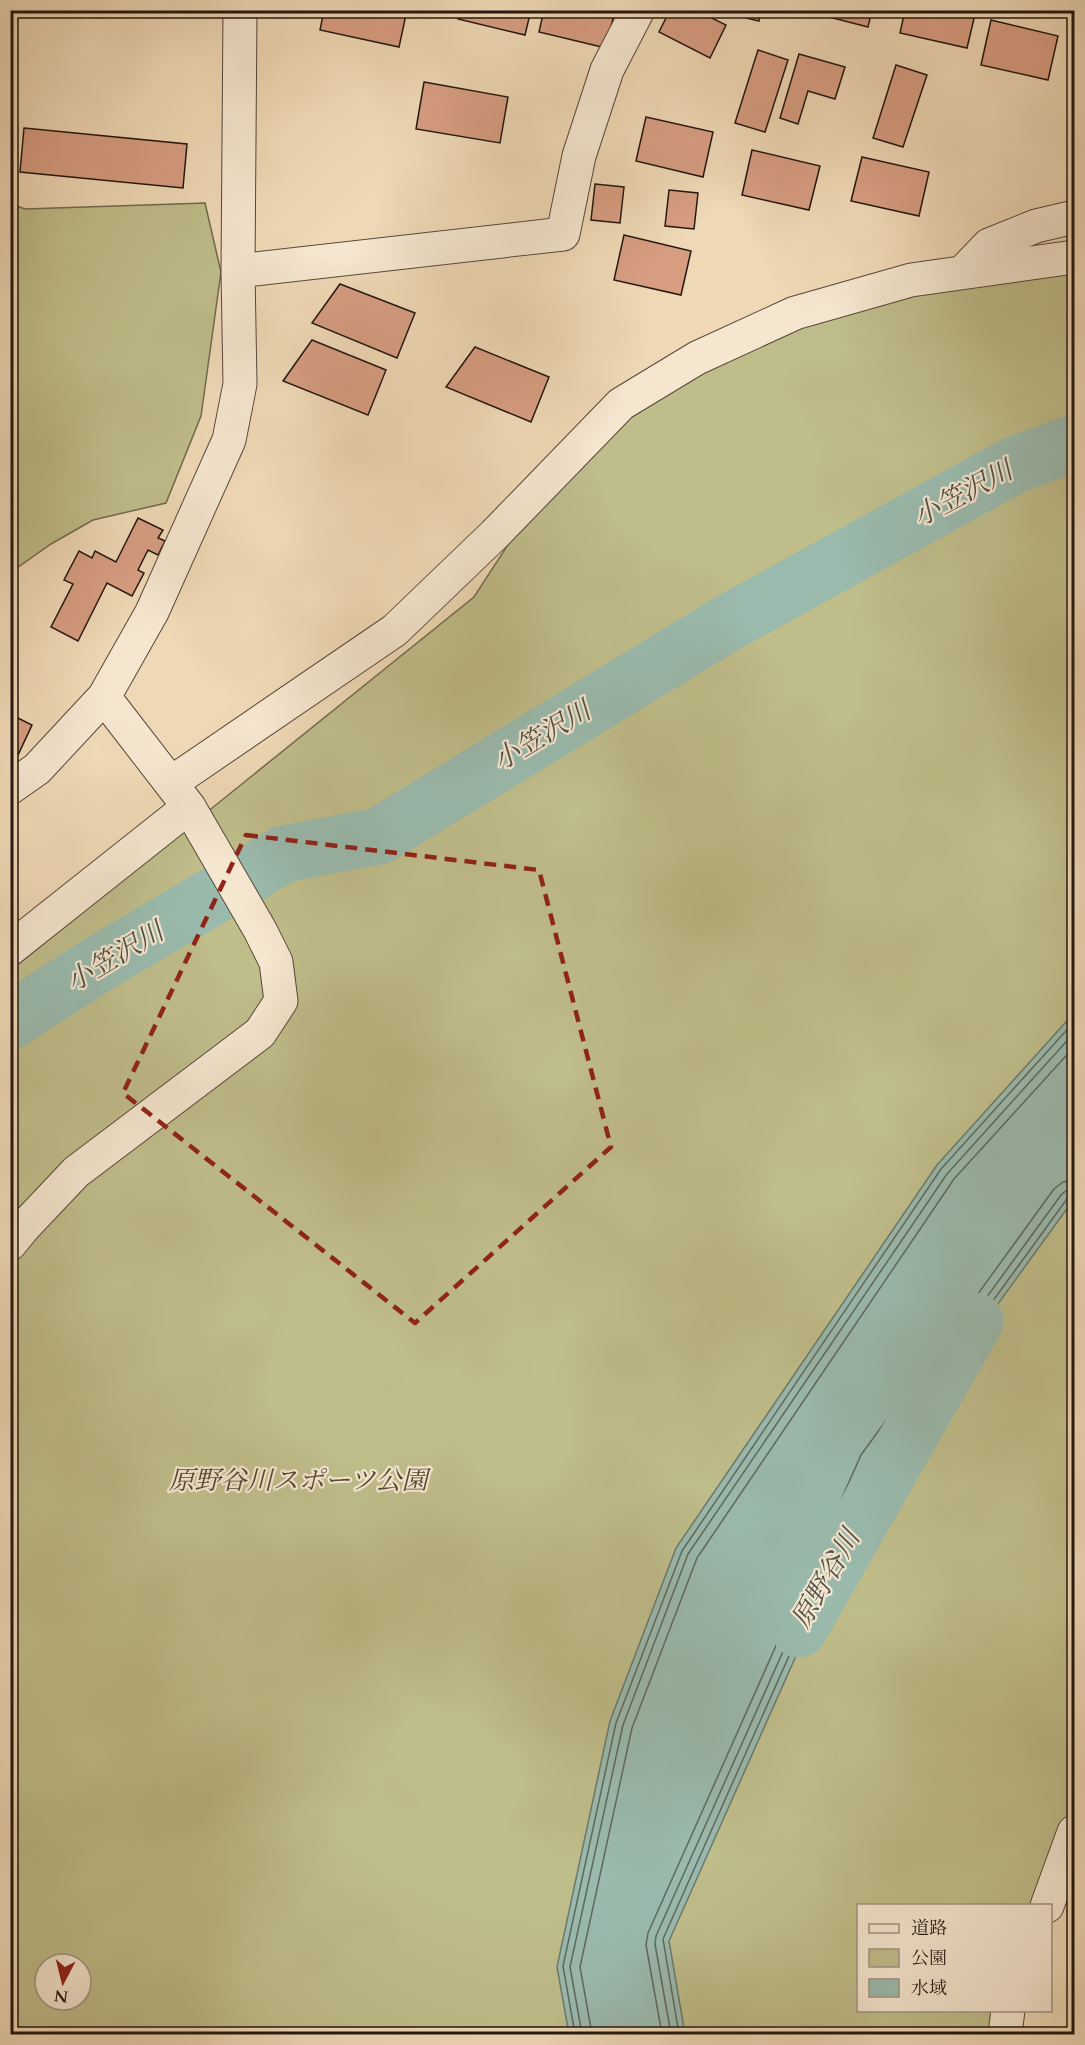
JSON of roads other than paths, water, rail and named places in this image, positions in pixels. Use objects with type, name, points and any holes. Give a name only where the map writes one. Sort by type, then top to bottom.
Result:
[{"type":"street","points":[[10,788],[38,769],[104,697],[152,612],[229,440],[240,384],[238,271],[240,10]]},
{"type":"street","points":[[238,271],[564,234],[579,156],[604,81],[638,10]]},
{"type":"street","points":[[963,272],[989,246],[1036,226],[1074,217]]},
{"type":"street","points":[[10,949],[180,795],[394,630],[495,534],[621,404],[697,357],[795,312],[911,280],[1074,257]]},
{"type":"street","points":[[10,1244],[76,1172],[260,1033],[280,1001],[276,962],[260,930],[180,795],[104,697]]},
{"type":"street","points":[[1047,1904],[1074,1832]]},
{"type":"street","points":[[1005,2034],[1008,2012]]},
{"type":"water","points":[[1074,1013],[1074,1199],[881,1465],[669,1941],[685,2034],[569,2034],[557,1967],[610,1721],[676,1548],[937,1165]]},
{"type":"waterway","name":"小笠沢川","points":[[10,1021],[97,965],[284,854],[379,836],[726,624],[1014,465],[1074,443]]},
{"type":"waterway","name":"原野谷川","points":[[799,1629],[975,1321]]},
{"type":"park label","name":"原野谷川スポーツ公園","points":[[298,1480]]}]
